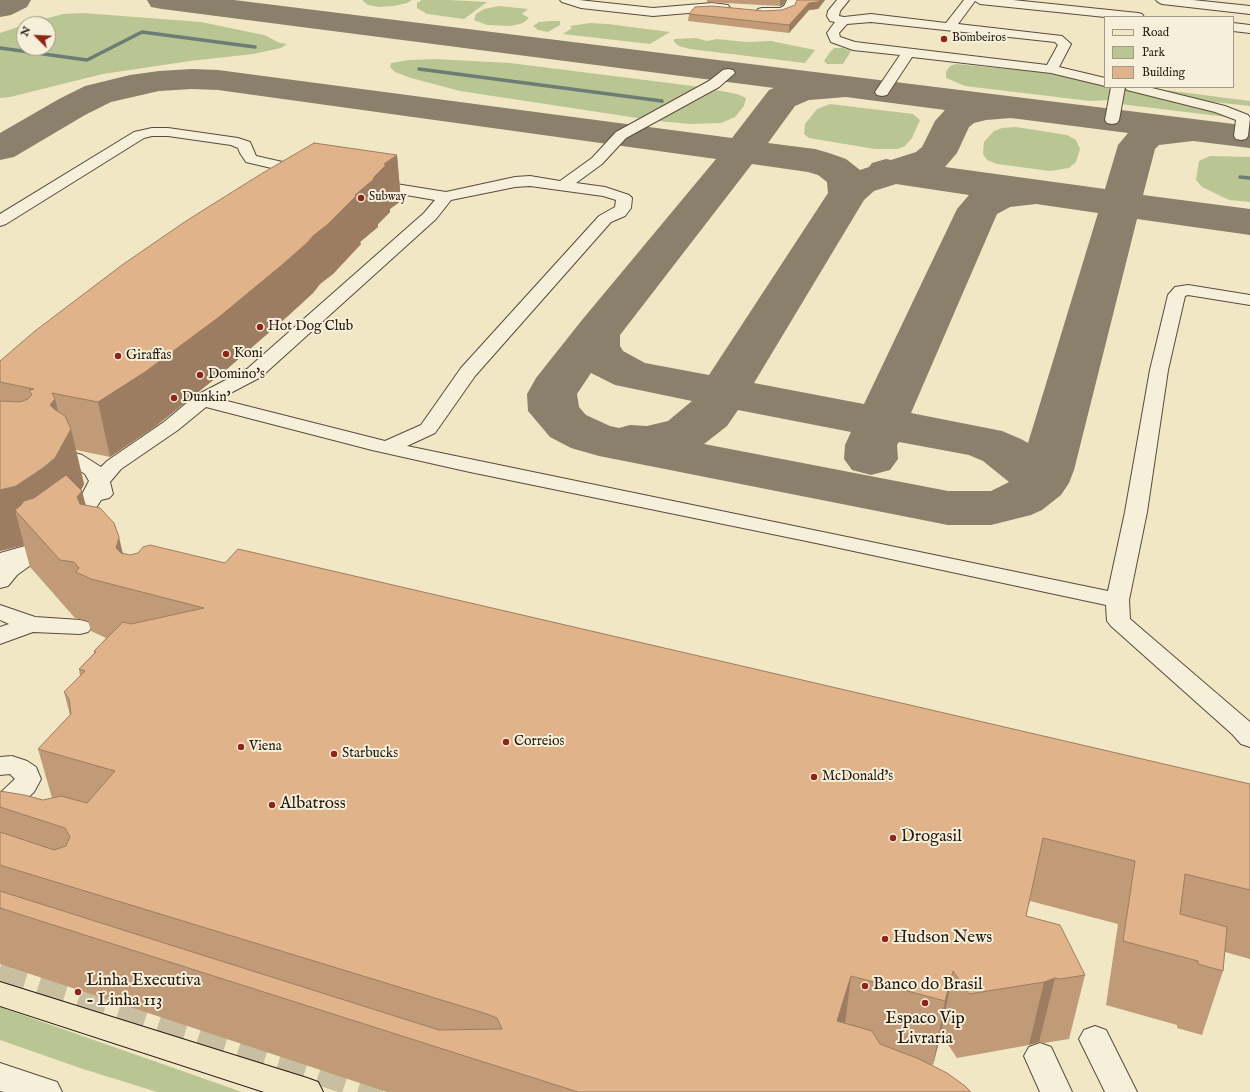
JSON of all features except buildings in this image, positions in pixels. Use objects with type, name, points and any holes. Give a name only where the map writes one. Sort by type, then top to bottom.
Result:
[{"type":"main road","points":[[0,994],[307,1092]]},
{"type":"street","points":[[566,0],[581,4],[653,12],[713,3],[734,9]]},
{"type":"street","points":[[749,11],[782,11],[789,8],[793,0]]},
{"type":"street","points":[[843,0],[834,11],[834,18],[842,20],[871,18],[1058,38],[1065,44],[1051,69]]},
{"type":"street","points":[[950,26],[970,0]]},
{"type":"street","points":[[980,0],[1129,16]]},
{"type":"street","points":[[1162,0],[1250,10]]},
{"type":"street","points":[[1228,0],[1250,2]]},
{"type":"street","points":[[842,20],[833,33],[835,39],[853,46],[1051,69],[1104,82]]},
{"type":"street","points":[[1234,27],[1250,29]]},
{"type":"street","points":[[882,92],[908,52]]},
{"type":"street","points":[[564,185],[597,161],[621,135],[714,84],[728,73]]},
{"type":"street","points":[[1112,120],[1118,88]]},
{"type":"street","points":[[1136,88],[1207,105],[1242,118],[1241,136]]},
{"type":"street","points":[[1207,105],[1250,108]]},
{"type":"street","points":[[0,221],[139,136],[152,132],[168,132],[233,141],[245,145],[247,153],[251,159],[291,168],[293,176]]},
{"type":"street","points":[[354,182],[446,197],[515,182],[530,181],[564,185],[624,198],[623,208],[619,213],[605,219],[468,372],[428,429],[388,447]]},
{"type":"street","points":[[0,575],[66,531],[78,519],[89,502],[99,481],[114,465],[172,426],[202,400],[254,373],[430,216],[446,197]]},
{"type":"street","points":[[1247,733],[1120,621],[1117,600],[1136,512],[1159,370],[1177,295],[1181,291],[1188,290],[1250,300]]},
{"type":"street","points":[[202,400],[470,466],[816,536],[1117,600]]},
{"type":"street","points":[[71,545],[84,533],[102,504],[102,493],[99,481],[93,470],[75,458]]},
{"type":"street","points":[[0,612],[31,624],[63,628],[80,627]]},
{"type":"street","points":[[0,636],[31,624]]},
{"type":"street","points":[[0,766],[12,765],[18,767],[26,774],[28,779],[25,785],[10,799],[0,805]]},
{"type":"street","points":[[1096,1040],[1121,1092]]},
{"type":"street","points":[[1040,1056],[1056,1092]]},
{"type":"street","points":[[0,1077],[46,1092]]},
{"type":"green space","points":[[362,0],[412,0],[407,3],[394,6],[379,7],[368,5]]},
{"type":"green space","points":[[422,0],[487,2],[464,19],[427,14],[417,8],[417,3]]},
{"type":"green space","points":[[499,6],[528,9],[522,14],[529,18],[523,23],[511,26],[487,25],[474,20],[476,14],[484,9]]},
{"type":"green space","points":[[83,13],[201,22],[264,35],[280,43],[287,44],[281,48],[253,54],[190,61],[103,74],[10,97],[0,98],[0,33],[16,28],[16,56],[56,56],[56,16]]},
{"type":"green space","points":[[560,21],[560,25],[548,32],[538,30],[533,26],[539,22]]},
{"type":"green space","points":[[590,23],[670,32],[650,44],[563,34],[572,28],[570,26]]},
{"type":"green space","points":[[696,38],[707,41],[717,39],[746,42],[771,41],[815,50],[805,63],[690,49],[679,46],[674,42],[674,39]]},
{"type":"green space","points":[[834,48],[843,48],[851,51],[843,64],[827,64],[824,61]]},
{"type":"green space","points":[[435,59],[510,63],[701,87],[644,119],[460,91],[411,78],[395,72],[390,67],[391,63],[409,60]]},
{"type":"green space","points":[[956,64],[1059,74],[1104,85],[1104,88],[1113,90],[1110,100],[1090,101],[965,86],[946,78],[946,72],[950,66]]},
{"type":"green space","points":[[1125,88],[1197,105],[1235,118],[1120,104]]},
{"type":"green space","points":[[1142,88],[1158,88],[1250,101],[1250,106],[1203,101]]},
{"type":"green space","points":[[716,90],[737,94],[746,98],[744,106],[735,117],[721,123],[690,124],[658,121]]},
{"type":"green space","points":[[830,104],[913,114],[920,120],[912,138],[905,146],[898,149],[875,149],[809,138],[804,134],[805,124],[817,109]]},
{"type":"green space","points":[[1016,127],[1067,135],[1076,140],[1080,149],[1076,162],[1069,168],[1050,171],[997,164],[987,160],[983,154],[984,142],[994,131],[1002,128]]},
{"type":"green space","points":[[1210,156],[1250,157],[1250,202],[1229,200],[1202,187],[1196,180],[1199,161]]},
{"type":"green space","points":[[0,1007],[242,1092],[157,1092],[83,1069],[0,1040]]},
{"type":"waterway","points":[[0,48],[87,60],[142,32],[255,47]]},
{"type":"waterway","points":[[419,69],[662,101]]},
{"type":"waterway","points":[[1240,177],[1250,178]]},
{"type":"taxiway","points":[[0,8],[16,0]]},
{"type":"taxiway","points":[[162,0],[500,44],[1250,137]]},
{"type":"taxiway","points":[[0,149],[72,107],[98,94],[159,81],[192,79],[218,80],[742,151]]},
{"type":"taxiway","points":[[742,151],[782,98],[802,90],[824,87],[845,87]]},
{"type":"taxiway","points":[[893,172],[930,160],[938,153],[953,121],[961,115],[986,109],[1009,108]]},
{"type":"taxiway","points":[[1121,204],[1137,145],[1146,137],[1158,133],[1192,130]]},
{"type":"taxiway","points":[[742,151],[815,161],[832,167],[841,173],[847,180],[848,193]]},
{"type":"taxiway","points":[[742,151],[599,330],[554,389],[552,394],[554,411],[568,426],[599,440],[948,508],[991,508],[1011,503],[1022,498],[1042,483]]},
{"type":"taxiway","points":[[886,171],[893,172]]},
{"type":"taxiway","points":[[848,193],[860,183],[893,172]]},
{"type":"taxiway","points":[[893,172],[1036,192]]},
{"type":"taxiway","points":[[881,423],[978,209],[984,203],[993,199],[1007,195],[1036,192]]},
{"type":"taxiway","points":[[1036,192],[1121,204]]},
{"type":"taxiway","points":[[723,392],[848,193]]},
{"type":"taxiway","points":[[1042,483],[1047,470],[1121,204]]},
{"type":"taxiway","points":[[1121,204],[1250,222]]},
{"type":"taxiway","points":[[596,334],[596,346],[604,360],[616,368],[632,375],[723,392]]},
{"type":"taxiway","points":[[630,441],[647,442],[686,433],[709,415],[723,392]]},
{"type":"taxiway","points":[[723,392],[881,423]]},
{"type":"taxiway","points":[[871,459],[871,445],[881,423]]},
{"type":"taxiway","points":[[881,423],[983,442],[1002,450],[1018,461],[1042,483]]},
{"type":"tunnel","points":[[0,968],[131,1009],[383,1092]]},
{"type":"place","name":"Bombeiros","points":[[944,39]]},
{"type":"place","name":"Subway","points":[[361,198]]},
{"type":"place","name":"Hot Dog Club","points":[[260,327]]},
{"type":"place","name":"Koni","points":[[226,354]]},
{"type":"place","name":"Giraffas","points":[[118,356]]},
{"type":"place","name":"Domino's","points":[[200,375]]},
{"type":"place","name":"Dunkin'","points":[[174,398]]},
{"type":"place","name":"Correios","points":[[506,742]]},
{"type":"place","name":"Viena","points":[[241,747]]},
{"type":"place","name":"Starbucks","points":[[334,754]]},
{"type":"place","name":"McDonald's","points":[[814,777]]},
{"type":"place","name":"Albatross","points":[[272,805]]},
{"type":"place","name":"Drogasil","points":[[893,838]]},
{"type":"place","name":"Hudson News","points":[[885,939]]},
{"type":"place","name":"Banco do Brasil","points":[[865,986]]},
{"type":"place","name":"Linha Executiva - Linha 113","points":[[78,992]]},
{"type":"place","name":"Espaco Vip Livraria","points":[[925,1003]]}]
